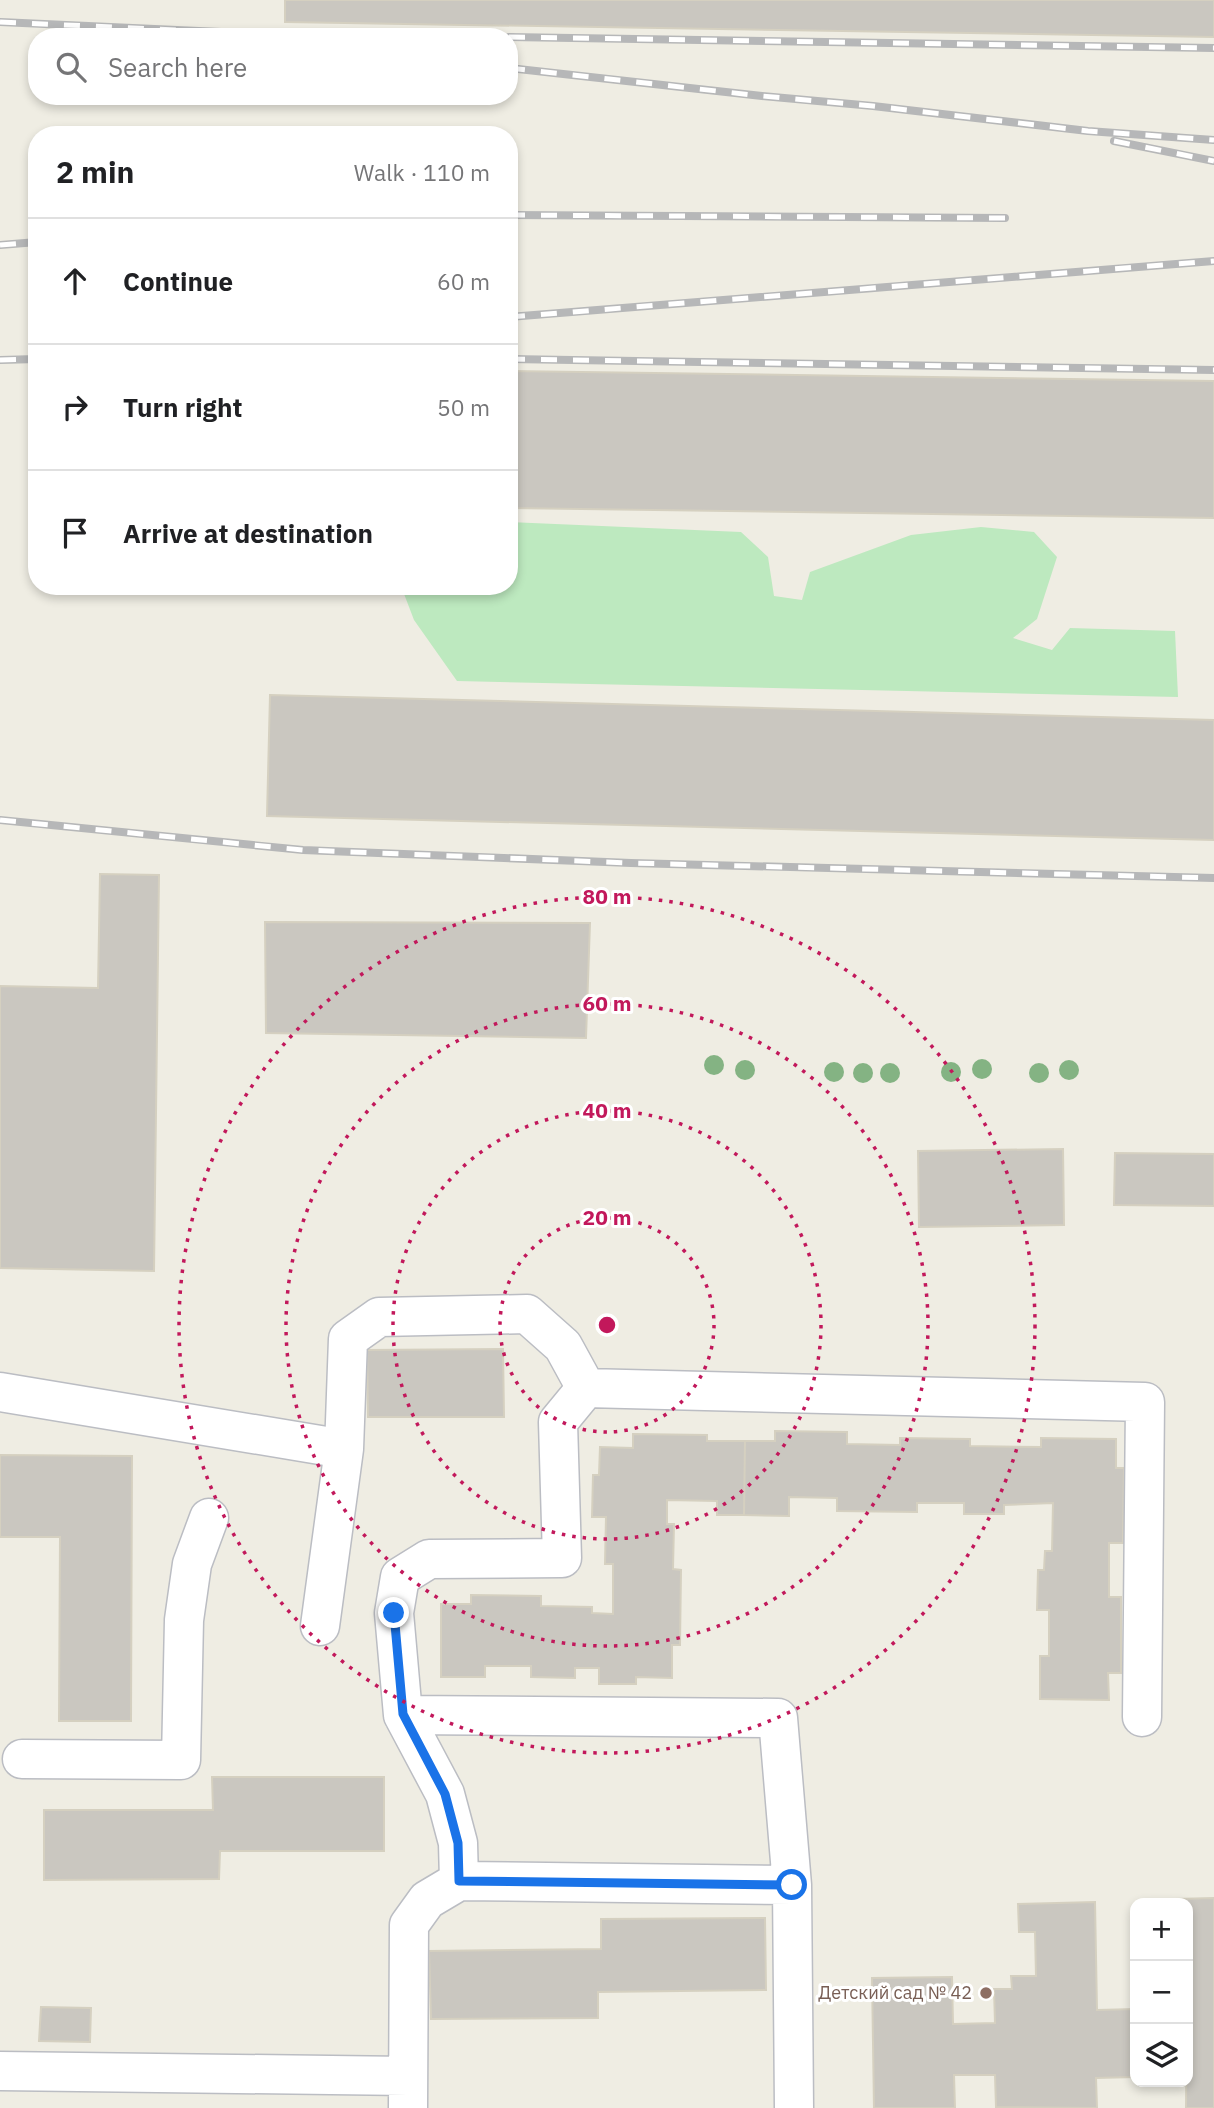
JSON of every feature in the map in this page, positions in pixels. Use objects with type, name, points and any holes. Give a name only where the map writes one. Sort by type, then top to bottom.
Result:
[{"type":"lane","points":[[320,1626],[344,1448],[348,1339],[379,1317],[527,1314],[563,1346],[586,1388]]},
{"type":"lane","points":[[459,1881],[458,1843],[445,1794],[403,1714],[394,1613],[400,1577],[429,1559],[562,1559],[558,1422],[586,1388]]},
{"type":"lane","points":[[586,1388],[1145,1402],[1142,1717]]},
{"type":"lane","points":[[0,1392],[344,1448]]},
{"type":"lane","points":[[22,1759],[181,1760],[184,1620],[192,1564],[209,1517]]},
{"type":"lane","points":[[403,1714],[778,1718],[792,1885],[794,2108]]},
{"type":"lane","points":[[0,2071],[408,2092],[409,1925],[427,1900],[459,1881],[792,1885]]},
{"type":"green space","points":[[518,522],[741,532],[768,557],[774,596],[802,600],[810,572],[911,535],[981,527],[1034,532],[1057,557],[1037,619],[1013,638],[1052,650],[1070,628],[1175,631],[1178,697],[457,681],[414,620],[404,595],[518,595]]},
{"type":"building","points":[[285,0],[1214,0],[1214,37],[285,22]]},
{"type":"building","points":[[518,371],[1214,381],[1214,518],[518,508]]},
{"type":"building","points":[[270,695],[1214,720],[1214,840],[267,816]]},
{"type":"building","points":[[100,874],[159,875],[154,1271],[0,1268],[0,986],[98,988]]},
{"type":"building","points":[[265,922],[590,923],[586,1038],[266,1033]]},
{"type":"building","points":[[1063,1149],[1064,1225],[919,1227],[918,1151]]},
{"type":"building","points":[[1115,1153],[1214,1154],[1214,1206],[1114,1205]]},
{"type":"building","points":[[503,1349],[504,1417],[368,1417],[367,1350]]},
{"type":"building","points":[[775,1431],[847,1432],[847,1444],[900,1445],[900,1438],[970,1439],[970,1446],[1041,1447],[1041,1438],[1116,1439],[1116,1468],[1124,1468],[1123,1543],[1109,1543],[1109,1597],[1121,1597],[1121,1673],[1108,1673],[1109,1700],[1040,1699],[1040,1656],[1049,1656],[1049,1610],[1037,1610],[1038,1570],[1044,1570],[1045,1551],[1052,1551],[1053,1503],[1004,1505],[1004,1514],[964,1514],[964,1503],[917,1503],[917,1512],[837,1511],[837,1498],[789,1497],[789,1516],[744,1515],[745,1441],[775,1441]]},
{"type":"building","points":[[633,1434],[707,1435],[707,1441],[745,1441],[744,1515],[717,1515],[717,1501],[667,1500],[667,1524],[674,1524],[673,1569],[681,1570],[680,1645],[672,1645],[672,1678],[636,1677],[636,1684],[599,1684],[599,1668],[575,1668],[575,1678],[531,1677],[531,1666],[485,1666],[485,1677],[441,1677],[441,1604],[471,1604],[471,1595],[541,1596],[541,1606],[592,1607],[592,1613],[613,1614],[613,1564],[605,1564],[606,1517],[592,1517],[593,1475],[599,1475],[600,1447],[633,1448]]},
{"type":"building","points":[[0,1455],[132,1456],[131,1721],[59,1721],[60,1537],[0,1537]]},
{"type":"building","points":[[212,1777],[384,1777],[384,1851],[220,1851],[219,1879],[44,1880],[44,1810],[213,1810]]},
{"type":"building","points":[[1214,1898],[1214,2108],[1186,2108],[1186,2087],[1193,2087],[1193,1899]]},
{"type":"building","points":[[1095,1902],[1097,2010],[1130,2009],[1130,2077],[1096,2078],[1097,2108],[996,2107],[995,2075],[954,2075],[955,2108],[874,2108],[872,1978],[952,1977],[953,2024],[995,2023],[994,1989],[1012,1989],[1011,1976],[1036,1976],[1035,1932],[1019,1932],[1018,1904]]},
{"type":"building","points":[[765,1918],[766,1990],[598,1992],[598,2018],[431,2019],[429,1951],[601,1949],[601,1919]]},
{"type":"building","points":[[41,2007],[91,2008],[90,2042],[39,2041]]},
{"type":"railway","points":[[0,22],[133,28]]},
{"type":"railway","points":[[518,37],[1214,48]]},
{"type":"railway","points":[[518,69],[1088,131],[1214,140]]},
{"type":"railway","points":[[1114,141],[1214,161]]},
{"type":"railway","points":[[518,215],[1005,218]]},
{"type":"railway","points":[[0,245],[28,243]]},
{"type":"railway","points":[[518,316],[1214,261]]},
{"type":"railway","points":[[0,360],[28,359]]},
{"type":"railway","points":[[518,359],[1214,370]]},
{"type":"railway","points":[[0,820],[303,850],[631,863],[1214,878]]},
{"type":"place","name":"Детский сад № 42","points":[[986,1993]]},
{"type":"route","points":[[394,1613],[403,1714],[445,1794],[458,1843],[459,1881],[792,1885]]}]
